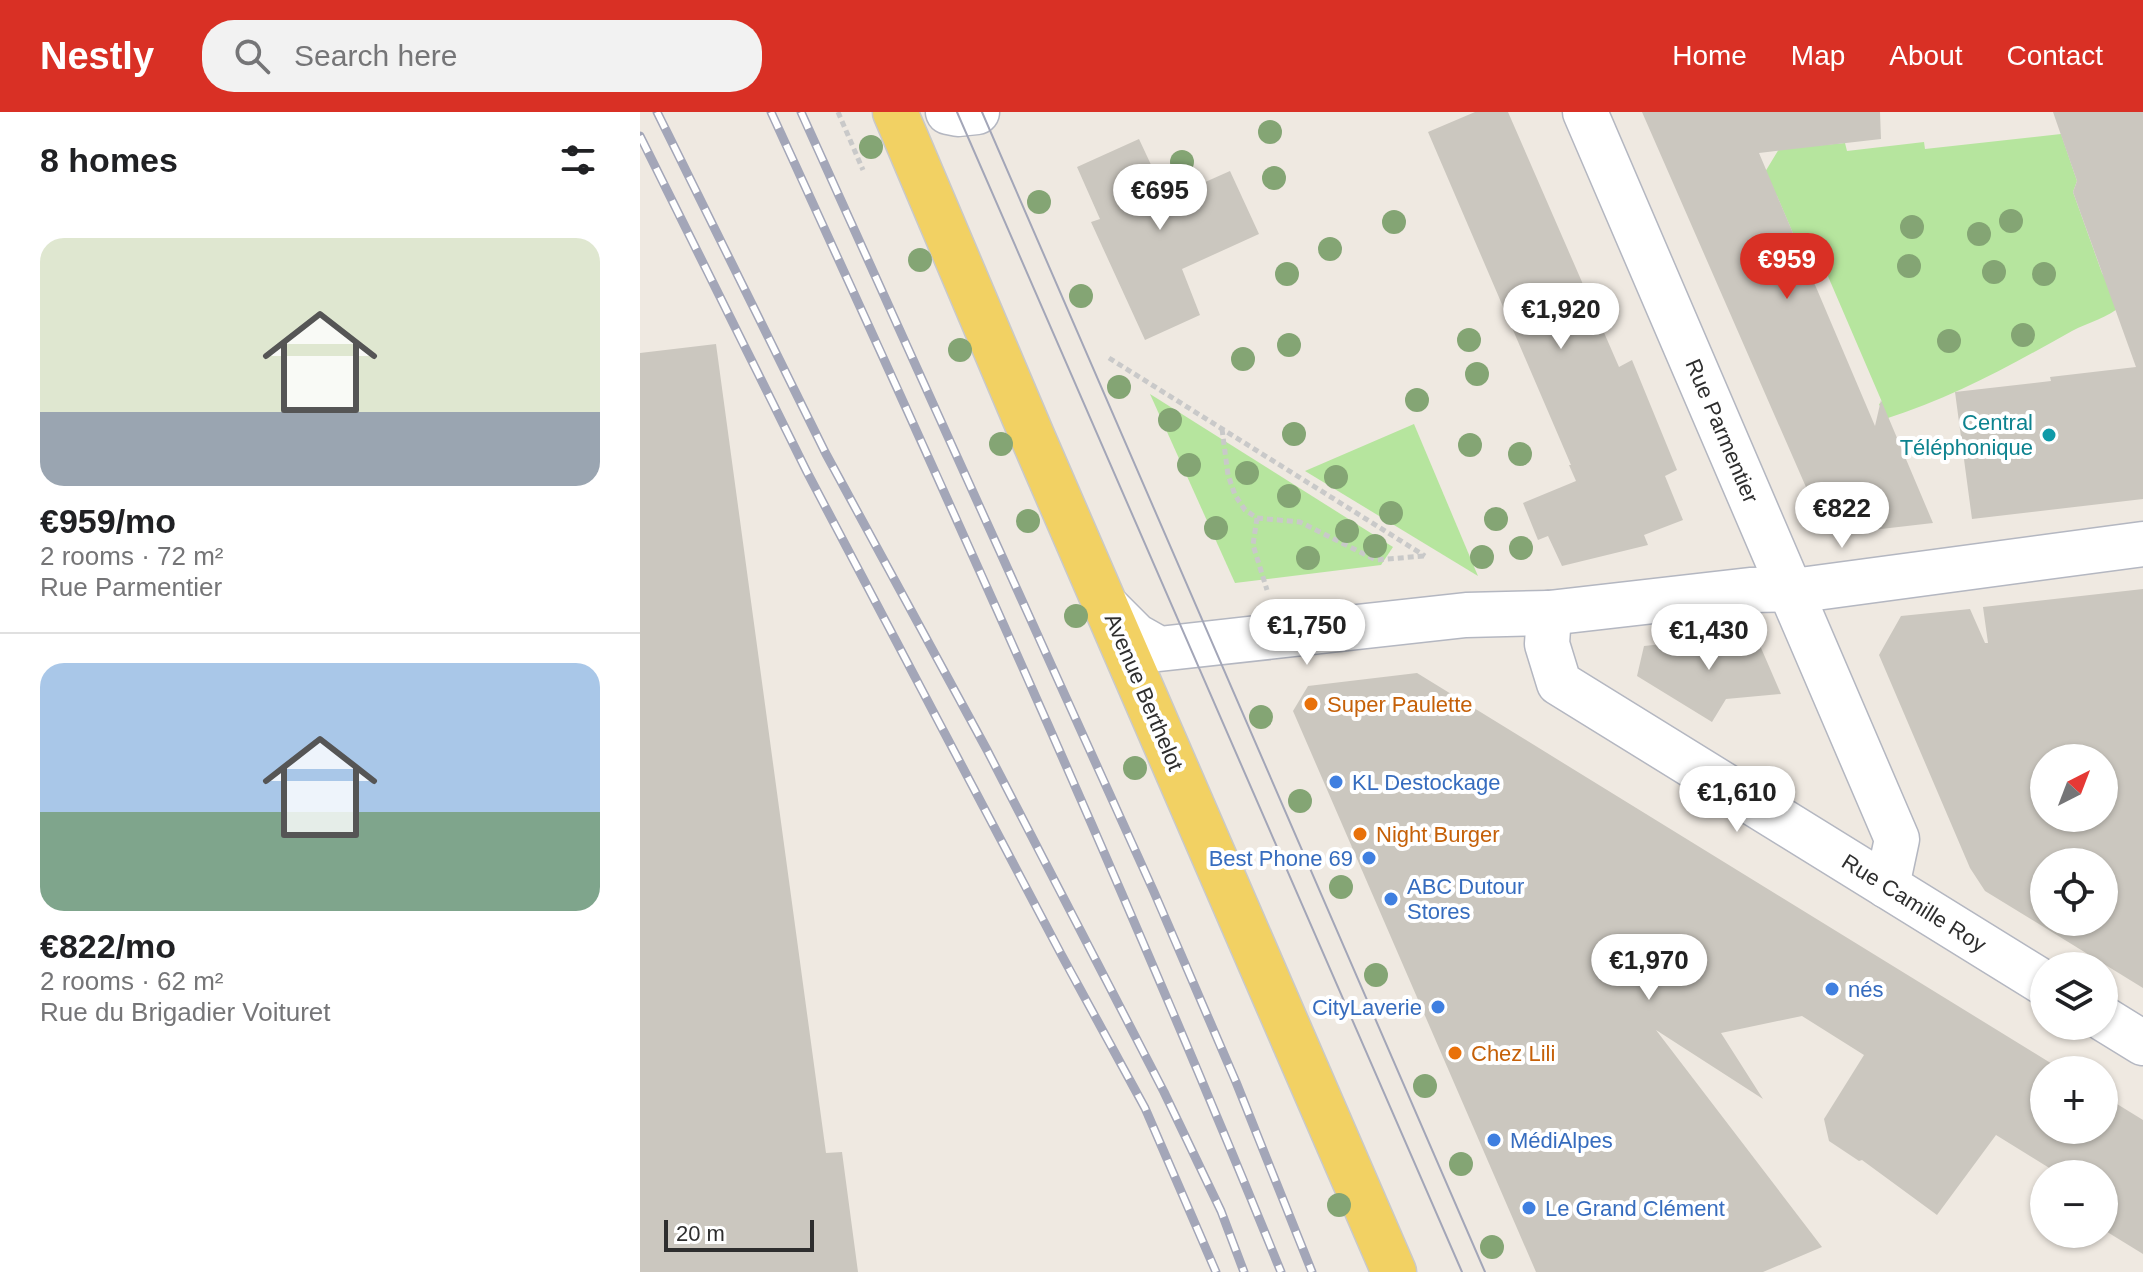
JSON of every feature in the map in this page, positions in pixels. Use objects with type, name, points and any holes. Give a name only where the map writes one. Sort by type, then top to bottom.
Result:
[{"type":"main road","name":"Avenue Berthelot","points":[[895,112],[1394,1272]]},
{"type":"street","points":[[948,112],[977,112]]},
{"type":"street","name":"Rue Parmentier","points":[[1585,112],[1897,839],[1887,886]]},
{"type":"street","points":[[1106,606],[1136,636],[1159,649],[1466,615],[1549,613],[1750,590],[1808,589],[2143,544]]},
{"type":"street","name":"Rue Camille Roy","points":[[1549,613],[1547,644],[1559,683],[2030,974]]},
{"type":"street","points":[[2118,1028],[2143,1043]]},
{"type":"path","points":[[1109,358],[1425,556],[1376,560],[1300,522],[1257,518],[1245,510],[1235,495],[1228,475],[1222,429]]},
{"type":"path","points":[[1257,518],[1253,545],[1269,596]]},
{"type":"green space","points":[[2061,134],[2077,181],[2073,192],[2102,273],[2122,305],[2105,317],[2072,331],[1981,380],[1885,419],[1879,404],[1882,402],[1815,246],[1801,252],[1777,196],[1762,177],[1779,149],[1845,143],[1847,151],[1924,142],[1925,149]]},
{"type":"green space","points":[[1150,394],[1393,547],[1381,565],[1235,583]]},
{"type":"green space","points":[[1414,424],[1478,576],[1305,471]]},
{"type":"building","points":[[1475,112],[1508,112],[1619,367],[1632,360],[1677,470],[1665,476],[1683,520],[1644,535],[1648,545],[1562,566],[1548,536],[1538,540],[1523,503],[1576,481],[1428,132]]},
{"type":"building","points":[[1642,112],[1880,112],[1881,139],[1759,153],[1875,426],[1881,400],[1933,523],[1855,532],[1863,492],[1816,510]]},
{"type":"building","name":"Central Téléphonique","points":[[2053,112],[2143,112],[2143,499],[1972,519],[1955,392],[2136,367],[2073,192],[2077,181]]},
{"type":"building","points":[[1139,139],[1167,199],[1230,171],[1259,234],[1182,269],[1200,315],[1145,340],[1091,222],[1100,219],[1077,167]]},
{"type":"building","points":[[716,344],[826,1153],[842,1152],[858,1272],[640,1272],[640,353]]},
{"type":"building","points":[[2143,589],[2143,988],[2118,973],[2118,952],[2084,952],[2058,936],[2118,936],[2118,848],[2030,848],[2030,919],[1985,891],[1970,868],[1879,655],[1901,616],[1970,609],[1985,643],[1988,643],[1983,607]]},
{"type":"building","points":[[1755,634],[1781,694],[1726,699],[1712,722],[1637,676],[1644,646]]},
{"type":"building","points":[[1417,673],[2039,1056],[2030,1056],[2030,1144],[2118,1144],[2118,1105],[2143,1120],[2143,1254],[2118,1239],[2118,1160],[2036,1160],[1996,1135],[1937,1215],[1862,1160],[1829,1141],[1824,1119],[1864,1055],[1802,1016],[1721,1033],[1763,1099],[1656,1030],[1822,1247],[1763,1272],[1536,1272],[1293,711],[1308,686]]},
{"type":"tram line","points":[[957,112],[1462,1272]]},
{"type":"tram line","points":[[982,112],[1485,1272]]},
{"type":"railway","points":[[657,112],[826,454],[987,750],[1164,1092],[1221,1211],[1244,1272]]},
{"type":"railway","points":[[771,112],[1096,834],[1281,1272]]},
{"type":"railway","points":[[801,112],[1154,892],[1236,1082],[1312,1272]]},
{"type":"railway","points":[[640,136],[807,472],[1145,1108],[1216,1272]]},
{"type":"place","name":"Central Téléphonique","points":[[2049,435]]},
{"type":"place","name":"Super Paulette","points":[[1311,704]]},
{"type":"place","name":"KL Destockage","points":[[1336,782]]},
{"type":"place","name":"Night Burger","points":[[1360,834]]},
{"type":"place","name":"Best Phone 69","points":[[1369,858]]},
{"type":"place","name":"ABC Dutour Stores","points":[[1391,899]]},
{"type":"place","name":"nés","points":[[1832,989]]},
{"type":"place","name":"CityLaverie","points":[[1438,1007]]},
{"type":"place","name":"Chez Lili","points":[[1455,1053]]},
{"type":"place","name":"MédiAlpes","points":[[1494,1140]]},
{"type":"place","name":"Le Grand Clément","points":[[1529,1208]]}]
